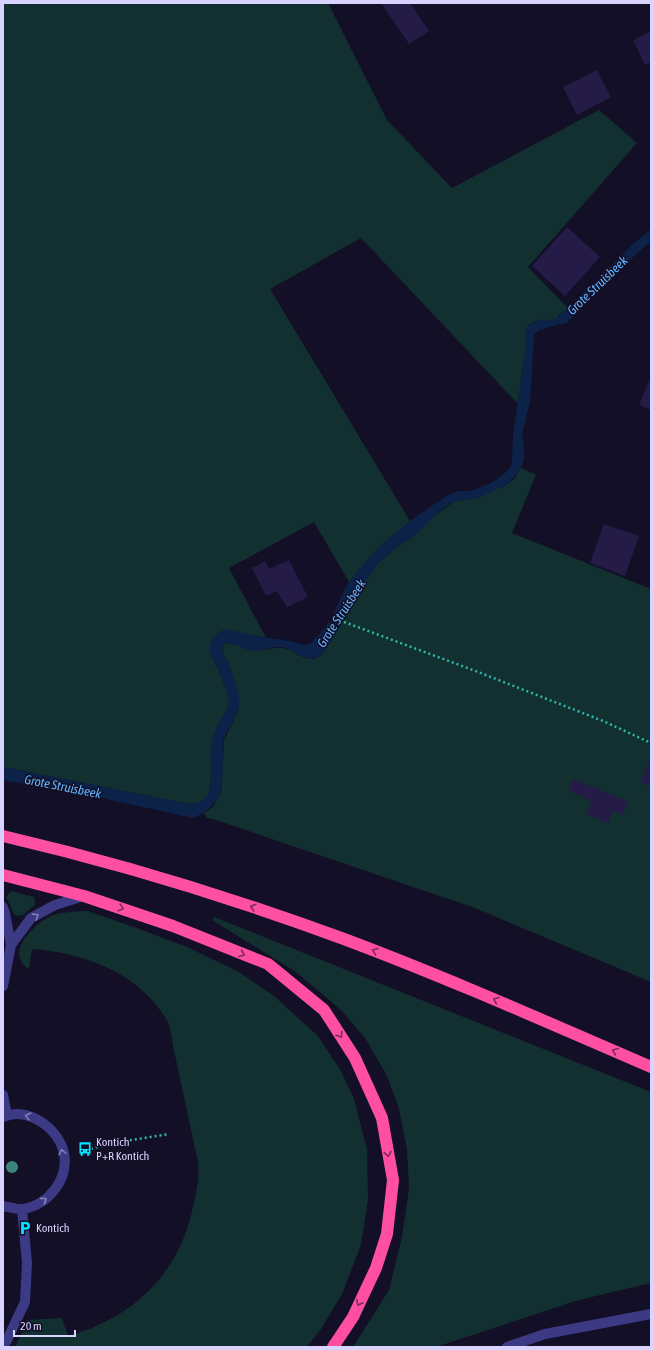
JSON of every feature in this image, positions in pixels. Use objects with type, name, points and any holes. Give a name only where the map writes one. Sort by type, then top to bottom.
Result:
[{"type":"highway","points":[[3,836],[69,852],[176,883],[330,934],[434,974],[651,1067]]},
{"type":"highway","points":[[3,875],[84,896],[173,926],[268,964],[324,1010],[355,1058],[382,1118],[393,1180],[387,1234],[376,1268],[353,1317],[333,1347]]},
{"type":"street","points":[[11,945],[31,918],[55,905],[84,896]]},
{"type":"street","points":[[3,908],[11,945],[3,986]]},
{"type":"street","points":[[3,1095],[5,1116],[23,1114],[32,1116],[46,1125],[57,1137],[64,1153],[64,1167],[59,1183],[52,1194],[39,1204],[22,1209],[3,1206]]},
{"type":"street","points":[[3,1346],[25,1302],[27,1263],[22,1209]]},
{"type":"street","points":[[507,1347],[545,1334],[651,1314]]},
{"type":"path","points":[[344,622],[473,670],[603,721],[651,743]]},
{"type":"path","points":[[86,1150],[113,1143],[169,1134]]},
{"type":"green space","points":[[3,3],[328,3],[387,120],[452,188],[599,110],[637,143],[528,267],[568,308],[558,316],[559,321],[548,324],[547,320],[540,320],[529,325],[525,330],[525,356],[520,393],[517,403],[361,238],[270,289],[410,521],[382,545],[349,582],[314,522],[229,568],[266,638],[227,630],[210,653],[224,684],[229,706],[216,728],[213,739],[209,790],[207,796],[197,803],[189,804],[3,767]]},
{"type":"green space","points":[[521,468],[536,475],[512,533],[651,589],[651,982],[475,908],[207,818],[204,813],[213,807],[221,792],[224,740],[239,706],[228,662],[224,656],[222,647],[224,644],[232,644],[257,650],[283,648],[304,657],[315,659],[328,647],[339,626],[334,623],[338,615],[378,563],[399,545],[413,537],[434,516],[455,501],[470,499],[506,485],[515,478]]},
{"type":"green space","points":[[11,891],[34,897],[35,905],[23,915],[16,916],[6,897]]},
{"type":"green space","points":[[87,911],[187,947],[237,971],[274,996],[318,1036],[341,1071],[354,1099],[367,1149],[368,1200],[361,1245],[342,1294],[321,1329],[307,1347],[15,1347],[28,1320],[62,1318],[68,1336],[113,1318],[150,1290],[164,1273],[177,1253],[186,1231],[197,1186],[198,1159],[171,1031],[168,1022],[156,1005],[142,990],[127,978],[91,961],[72,955],[32,949],[29,969],[22,963],[19,956],[20,948],[29,933],[49,917],[68,912]]},
{"type":"green space","points":[[214,917],[651,1092],[651,1283],[579,1300],[436,1347],[353,1347],[389,1290],[402,1237],[409,1189],[407,1149],[399,1109],[387,1076],[365,1038],[340,1009],[296,972],[212,920]]},
{"type":"water","points":[[651,229],[651,241],[611,277],[567,323],[560,324],[558,316],[574,303],[633,244]]},
{"type":"water","points":[[541,319],[547,320],[549,328],[539,330],[534,335],[530,402],[522,435],[524,460],[519,472],[506,485],[478,498],[455,501],[441,510],[413,537],[399,545],[378,563],[361,587],[343,617],[333,614],[346,587],[367,560],[415,517],[453,493],[471,490],[496,480],[509,468],[512,463],[513,433],[525,356],[525,330],[528,326]]},
{"type":"water","points":[[329,622],[339,625],[326,649],[322,654],[316,657],[304,657],[281,647],[254,650],[231,644],[224,644],[222,651],[229,664],[239,696],[238,708],[223,741],[222,778],[219,794],[211,807],[193,818],[97,797],[3,780],[3,767],[189,804],[200,802],[206,797],[210,789],[211,749],[213,736],[228,707],[225,687],[210,653],[209,648],[212,640],[220,631],[227,630],[305,645],[309,644],[319,635]]},
{"type":"building","points":[[381,3],[410,3],[429,31],[409,44]]},
{"type":"building","points":[[651,31],[651,62],[645,65],[633,40]]},
{"type":"building","points":[[597,70],[611,97],[577,115],[563,87]]},
{"type":"building","points":[[567,227],[600,257],[565,296],[532,266]]},
{"type":"building","points":[[651,376],[651,410],[639,405]]},
{"type":"building","points":[[604,524],[639,536],[625,576],[590,563]]},
{"type":"building","points":[[289,560],[308,597],[287,607],[277,591],[266,596],[252,568],[265,561],[269,569]]},
{"type":"building","points":[[651,756],[651,786],[640,782]]},
{"type":"building","points":[[573,779],[628,801],[622,815],[613,811],[608,823],[586,814],[591,800],[568,791]]},
{"type":"waterway","name":"Grote Struisbeek","points":[[541,326],[559,321],[566,316]]},
{"type":"waterway","name":"Grote Struisbeek","points":[[331,630],[342,608]]},
{"type":"place","name":"Kontich P+R Kontich","points":[[85,1149]]},
{"type":"place","name":"Kontich","points":[[25,1228]]}]
